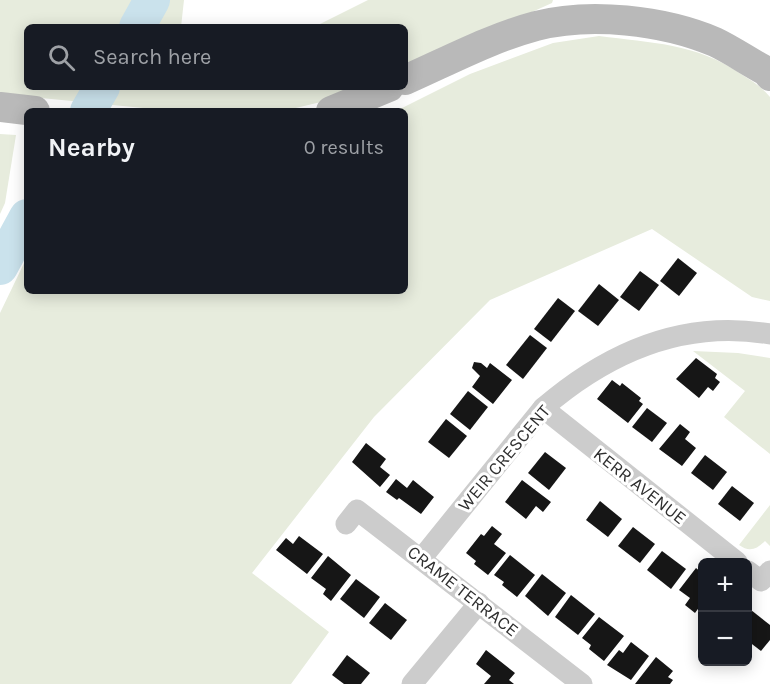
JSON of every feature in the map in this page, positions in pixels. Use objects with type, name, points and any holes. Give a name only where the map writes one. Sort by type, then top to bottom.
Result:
[{"type":"main road","points":[[408,79],[488,43],[534,27],[561,21],[599,19],[656,24],[714,42],[766,71],[770,76]]},
{"type":"main road","points":[[338,108],[382,90]]},
{"type":"main road","points":[[0,107],[24,110]]},
{"type":"street","name":"WEIR CRESCENT","points":[[421,559],[543,408],[567,387],[594,369],[625,352],[656,341],[697,333],[725,331],[770,334]]},
{"type":"street","name":"KERR AVENUE","points":[[543,408],[732,558]]},
{"type":"street","name":"CRAME TERRACE","points":[[346,524],[357,510],[582,684]]},
{"type":"street","points":[[752,575],[761,581],[770,571]]},
{"type":"street","points":[[412,684],[479,603]]},
{"type":"shaded area","points":[[0,0],[184,0],[181,24],[24,24],[24,90],[358,90],[342,97],[296,108],[143,108],[0,94]]},
{"type":"shaded area","points":[[368,0],[553,0],[552,3],[408,68],[408,24],[320,24]]},
{"type":"shaded area","points":[[599,36],[690,50],[724,64],[749,79],[770,97],[770,301],[752,297],[652,229],[490,300],[374,417],[252,573],[329,632],[291,684],[0,684],[0,313],[24,263],[24,294],[408,294],[408,108],[402,108],[470,74],[553,43]]},
{"type":"shaded area","points":[[0,134],[16,135],[5,203],[0,214]]},
{"type":"shaded area","points":[[693,351],[738,353],[770,358],[770,454],[724,417],[745,391]]},
{"type":"shaded area","points":[[770,505],[770,546],[765,541],[752,549],[739,545]]},
{"type":"building","points":[[678,258],[697,273],[679,296],[660,281]]},
{"type":"building","points":[[640,271],[659,285],[639,311],[620,297]]},
{"type":"building","points":[[599,284],[619,300],[598,326],[578,311]]},
{"type":"building","points":[[558,298],[575,311],[551,342],[534,329]]},
{"type":"building","points":[[530,335],[547,348],[523,379],[506,365]]},
{"type":"building","points":[[696,358],[717,374],[715,378],[720,382],[713,391],[708,387],[699,398],[676,379]]},
{"type":"building","points":[[474,362],[481,363],[487,368],[490,363],[512,380],[493,404],[472,387],[480,376],[472,368]]},
{"type":"building","points":[[612,380],[620,386],[622,383],[641,398],[639,401],[643,404],[628,423],[597,399]]},
{"type":"building","points":[[468,391],[488,407],[470,430],[450,414]]},
{"type":"building","points":[[647,408],[667,423],[652,442],[632,427]]},
{"type":"building","points":[[446,419],[467,436],[449,458],[428,442]]},
{"type":"building","points":[[680,424],[690,432],[685,439],[696,448],[682,466],[659,449]]},
{"type":"building","points":[[366,443],[386,459],[380,467],[390,475],[380,487],[352,462]]},
{"type":"building","points":[[545,452],[566,468],[549,490],[528,473]]},
{"type":"building","points":[[705,455],[727,472],[713,490],[691,473]]},
{"type":"building","points":[[396,479],[407,488],[413,480],[434,497],[421,514],[399,498],[397,500],[386,492]]},
{"type":"building","points":[[522,480],[551,502],[543,512],[536,506],[526,519],[505,502]]},
{"type":"building","points":[[732,486],[754,503],[740,521],[718,504]]},
{"type":"building","points":[[600,501],[622,519],[608,537],[586,520]]},
{"type":"building","points":[[492,526],[502,534],[494,544],[506,553],[488,575],[474,564],[476,561],[466,553],[481,534],[484,536]]},
{"type":"building","points":[[633,527],[655,544],[640,563],[618,546]]},
{"type":"building","points":[[299,536],[323,554],[307,574],[276,550],[286,538],[293,544]]},
{"type":"building","points":[[662,551],[686,569],[671,589],[647,570]]},
{"type":"building","points":[[510,555],[535,575],[517,597],[502,585],[504,582],[494,575]]},
{"type":"building","points":[[328,556],[351,575],[331,601],[323,594],[326,589],[311,578]]},
{"type":"building","points":[[696,568],[698,570],[698,609],[695,613],[685,605],[690,598],[679,590]]},
{"type":"building","points":[[542,574],[566,593],[548,616],[525,596]]},
{"type":"building","points":[[356,579],[380,597],[364,618],[340,599]]},
{"type":"building","points":[[571,595],[595,614],[578,635],[555,617]]},
{"type":"building","points":[[385,603],[407,620],[391,640],[369,623]]},
{"type":"building","points":[[752,611],[770,625],[770,640],[761,651],[752,644]]},
{"type":"building","points":[[599,617],[624,636],[604,661],[589,649],[591,645],[582,638]]},
{"type":"building","points":[[631,642],[649,656],[631,680],[607,665],[619,650],[623,653]]},
{"type":"building","points":[[486,650],[515,673],[509,680],[514,684],[484,684],[491,676],[476,664]]},
{"type":"building","points":[[347,655],[370,673],[361,684],[344,684],[332,675]]},
{"type":"building","points":[[656,657],[673,671],[668,677],[673,680],[670,684],[635,684]]},
{"type":"waterway","points":[[139,24],[152,0]]},
{"type":"waterway","points":[[90,108],[100,90]]},
{"type":"waterway","points":[[0,267],[24,223]]}]
